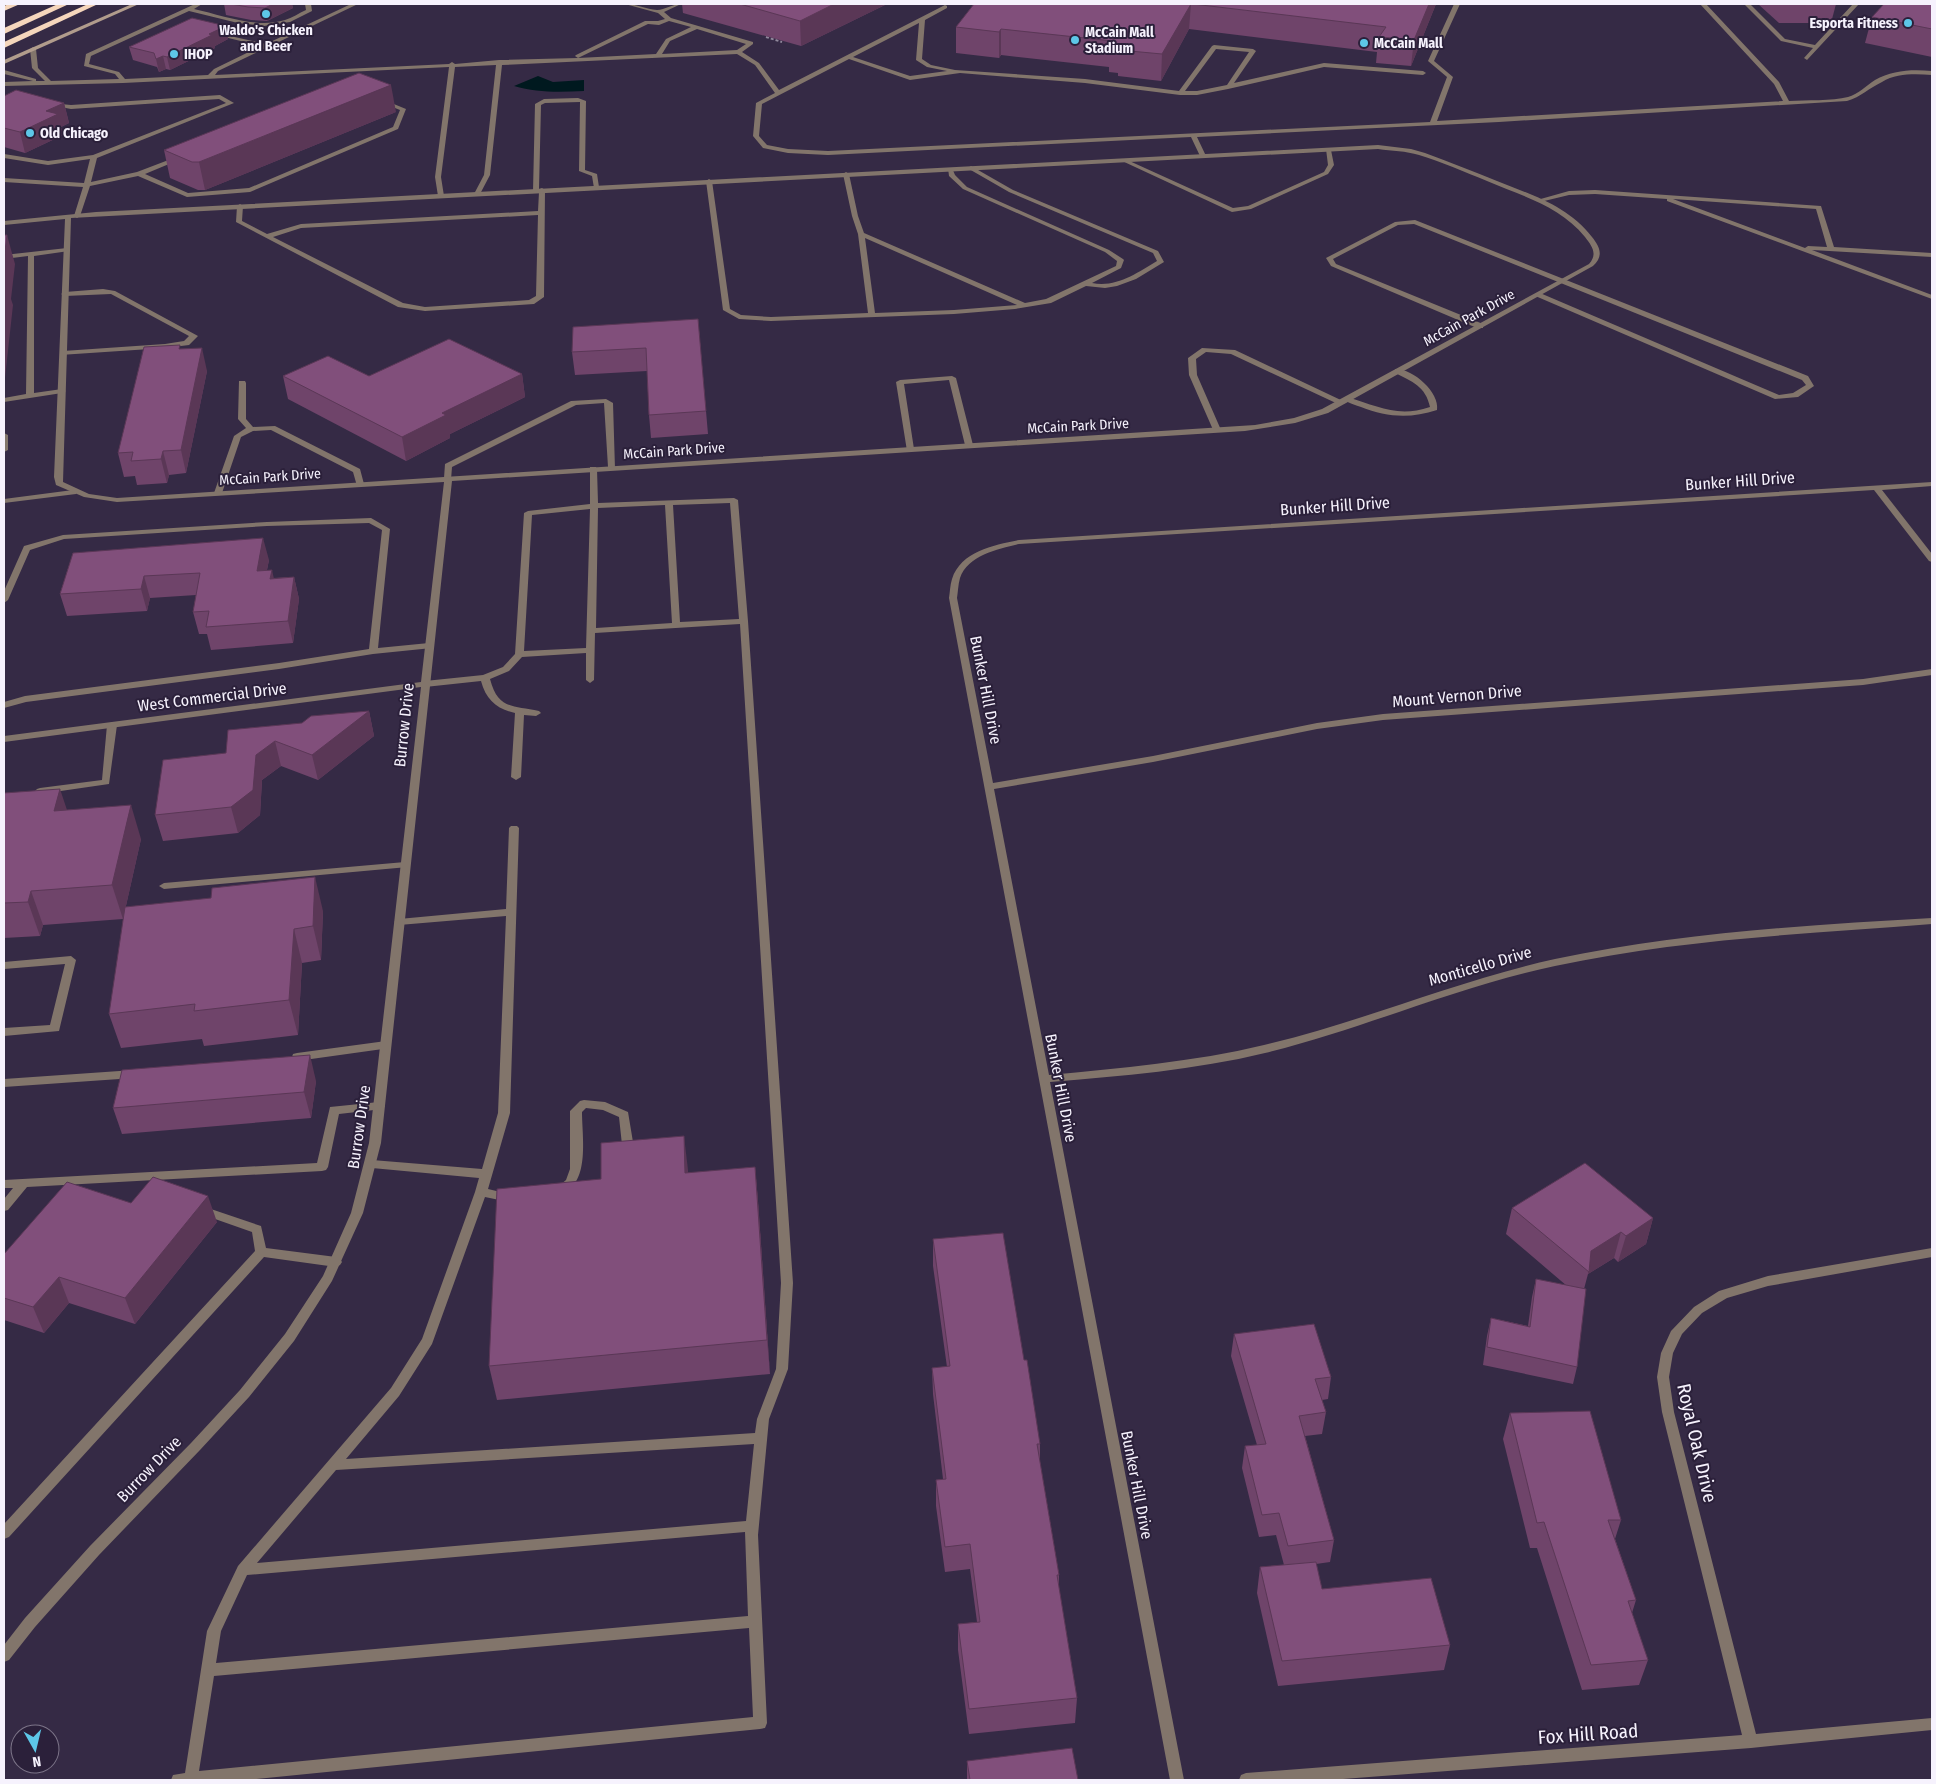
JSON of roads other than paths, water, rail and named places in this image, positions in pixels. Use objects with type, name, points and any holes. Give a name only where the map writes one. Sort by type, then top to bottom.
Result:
[{"type":"highway","points":[[4,9],[16,4]]},
{"type":"highway","points":[[4,31],[66,4]]},
{"type":"highway","points":[[4,45],[94,4]]},
{"type":"main road","points":[[4,62],[136,4]]},
{"type":"street","points":[[123,81],[118,74],[86,65],[88,55],[199,4]]},
{"type":"street","points":[[188,9],[258,24],[273,24],[288,21],[309,11],[308,4]]},
{"type":"street","points":[[210,77],[216,70],[351,4]]},
{"type":"street","points":[[4,84],[123,81],[738,52],[751,43],[669,19],[660,12],[628,4]]},
{"type":"street","points":[[660,12],[678,4]]},
{"type":"street","points":[[1433,123],[1450,77],[1431,61],[1457,4]]},
{"type":"street","points":[[1703,4],[1777,83],[1788,103]]},
{"type":"street","points":[[1747,4],[1783,40],[1816,47]]},
{"type":"street","points":[[1807,58],[1856,4]]},
{"type":"street","points":[[946,7],[759,103],[756,136],[765,147],[788,151],[828,152],[1433,123],[1847,99],[1856,96],[1885,78],[1910,72],[1932,73]]},
{"type":"street","points":[[165,19],[174,22]]},
{"type":"street","points":[[572,59],[647,22],[659,23],[669,19]]},
{"type":"street","points":[[922,19],[919,60],[929,66],[960,71],[1085,81],[1198,93],[1324,65],[1423,73]]},
{"type":"street","points":[[658,55],[668,40],[696,27]]},
{"type":"street","points":[[211,32],[266,46]]},
{"type":"street","points":[[1180,92],[1214,47],[1253,51],[1228,87]]},
{"type":"street","points":[[33,49],[34,68],[50,83]]},
{"type":"street","points":[[738,52],[757,64],[778,93]]},
{"type":"street","points":[[849,56],[910,78],[960,71]]},
{"type":"street","points":[[477,194],[487,175],[499,62]]},
{"type":"street","points":[[441,196],[438,176],[452,64]]},
{"type":"street","points":[[4,72],[50,83]]},
{"type":"street","points":[[5,157],[48,163],[94,157],[231,102],[220,97],[70,107],[49,104]]},
{"type":"street","points":[[139,174],[187,195],[250,190],[396,128],[403,109],[376,99]]},
{"type":"street","points":[[240,206],[239,222],[401,305],[425,309],[531,302],[540,298],[541,213],[538,104],[544,101],[578,100],[583,102],[582,171],[595,175],[596,187]]},
{"type":"street","points":[[1193,135],[1203,156]]},
{"type":"street","name":"McCain Park Drive","points":[[4,223],[68,216],[240,206],[1378,147],[1411,151],[1540,200],[1576,221],[1593,242],[1599,255],[1598,259],[1591,265],[1344,400],[1303,420],[1245,429],[612,467],[117,500],[72,492],[4,501]]},
{"type":"street","points":[[1123,160],[1232,210],[1249,208],[1326,173],[1332,165],[1328,150]]},
{"type":"street","points":[[4,180],[87,185],[139,174],[186,155]]},
{"type":"street","points":[[77,216],[94,157]]},
{"type":"street","points":[[970,168],[1011,191],[1156,252],[1161,262],[1118,286],[1095,287],[1084,284]]},
{"type":"street","points":[[709,181],[727,310],[739,317],[771,319],[954,312],[1024,305],[1048,300],[1119,267],[1121,260],[1107,251],[964,188],[952,176],[950,169]]},
{"type":"street","points":[[846,174],[854,216],[861,234],[872,315]]},
{"type":"street","points":[[1540,200],[1582,192],[1820,207],[1831,250]]},
{"type":"street","points":[[1658,196],[1932,297]]},
{"type":"street","points":[[266,236],[301,226],[541,213]]},
{"type":"street","points":[[68,216],[58,477],[59,483],[72,492]]},
{"type":"street","points":[[1480,326],[1333,265],[1328,258],[1397,223],[1414,222],[1560,282],[1805,378],[1810,386],[1795,395],[1778,397],[1536,295]]},
{"type":"street","points":[[861,234],[1024,305]]},
{"type":"street","points":[[1797,248],[1932,255]]},
{"type":"street","points":[[4,257],[67,250]]},
{"type":"street","points":[[30,396],[31,254]]},
{"type":"street","points":[[63,353],[165,346],[186,342],[194,336],[113,292],[65,294]]},
{"type":"street","points":[[1217,430],[1193,375],[1192,358],[1205,350],[1232,352],[1371,410],[1394,415],[1421,413],[1434,408],[1432,398],[1426,387],[1398,371]]},
{"type":"street","points":[[910,449],[900,382],[952,378],[970,445]]},
{"type":"street","points":[[242,383],[242,420],[251,429]]},
{"type":"street","points":[[4,400],[62,391]]},
{"type":"street","points":[[448,478],[448,466],[574,403],[606,401],[610,403],[612,467]]},
{"type":"street","points":[[218,493],[238,436],[251,429],[272,428],[357,471],[360,484]]},
{"type":"street","points":[[4,435],[4,450]]},
{"type":"street","points":[[590,680],[594,506],[593,469]]},
{"type":"street","name":"Burrow Drive","points":[[4,1656],[74,1570],[246,1392],[290,1338],[326,1282],[358,1211],[372,1164],[448,478]]},
{"type":"street","name":"Bunker Hill Drive","points":[[1177,1780],[953,598],[956,577],[964,566],[976,556],[997,547],[1019,542],[1060,538],[1932,484]]},
{"type":"street","points":[[1877,488],[1932,559]]},
{"type":"street","points":[[514,828],[504,1113],[481,1192],[428,1341],[395,1392],[243,1570],[214,1631],[208,1670],[184,1779],[760,1723],[752,1526],[764,1418],[782,1369],[787,1283],[744,621],[734,500],[594,506],[528,513],[520,654],[590,650]]},
{"type":"street","points":[[669,502],[676,625]]},
{"type":"street","points":[[4,600],[27,548],[62,537],[267,524],[371,520],[386,529],[374,651]]},
{"type":"street","points":[[591,631],[744,621]]},
{"type":"street","points":[[4,705],[26,699],[279,666],[374,651],[429,646]]},
{"type":"street","name":"West Commercial Drive","points":[[4,739],[425,684],[485,678],[506,669],[520,654]]},
{"type":"street","name":"Mount Vernon Drive","points":[[989,787],[1153,760],[1318,726],[1383,717],[1863,682],[1932,672]]},
{"type":"street","points":[[485,678],[488,693],[498,704],[510,710],[536,713]]},
{"type":"street","points":[[516,777],[520,712]]},
{"type":"street","points":[[32,792],[106,782],[112,725]]},
{"type":"street","points":[[164,886],[405,865]]},
{"type":"street","points":[[399,922],[511,912]]},
{"type":"street","name":"Monticello Drive","points":[[1044,1079],[1149,1069],[1262,1050],[1310,1037],[1481,981],[1554,962],[1699,940],[1932,921]]},
{"type":"street","points":[[4,964],[71,960],[55,1028],[4,1032]]},
{"type":"street","points":[[289,1058],[386,1045]]},
{"type":"street","points":[[4,1083],[144,1073]]},
{"type":"street","points":[[547,1194],[556,1193],[571,1182],[576,1170],[576,1111],[584,1104],[605,1106],[624,1115],[631,1167]]},
{"type":"street","points":[[4,1184],[144,1181],[322,1167],[334,1110],[379,1106]]},
{"type":"street","points":[[372,1164],[486,1174]]},
{"type":"street","points":[[4,1206],[24,1183]]},
{"type":"street","points":[[481,1192],[511,1199],[520,1198]]},
{"type":"street","points":[[187,1204],[257,1229],[261,1252]]},
{"type":"street","points":[[261,1252],[336,1262]]},
{"type":"street","points":[[4,1533],[261,1252]]},
{"type":"street","name":"Royal Oak Drive","points":[[1752,1742],[1668,1412],[1662,1377],[1667,1353],[1677,1331],[1698,1310],[1723,1294],[1768,1281],[1932,1252]]},
{"type":"street","points":[[332,1465],[761,1438]]},
{"type":"street","points":[[243,1570],[752,1526]]},
{"type":"street","points":[[208,1670],[756,1621]]},
{"type":"street","name":"Fox Hill Road","points":[[1246,1780],[1752,1742],[1932,1724]]},
{"type":"water","points":[[538,76],[553,82],[584,80],[584,91],[540,91],[514,86]]},
{"type":"place","name":"Waldo's Chicken and Beer","points":[[266,14]]},
{"type":"place","name":"Esporta Fitness","points":[[1908,23]]},
{"type":"place","name":"McCain Mall Stadium","points":[[1075,40]]},
{"type":"place","name":"McCain Mall","points":[[1364,43]]},
{"type":"place","name":"IHOP","points":[[174,54]]},
{"type":"place","name":"Old Chicago","points":[[30,133]]}]
